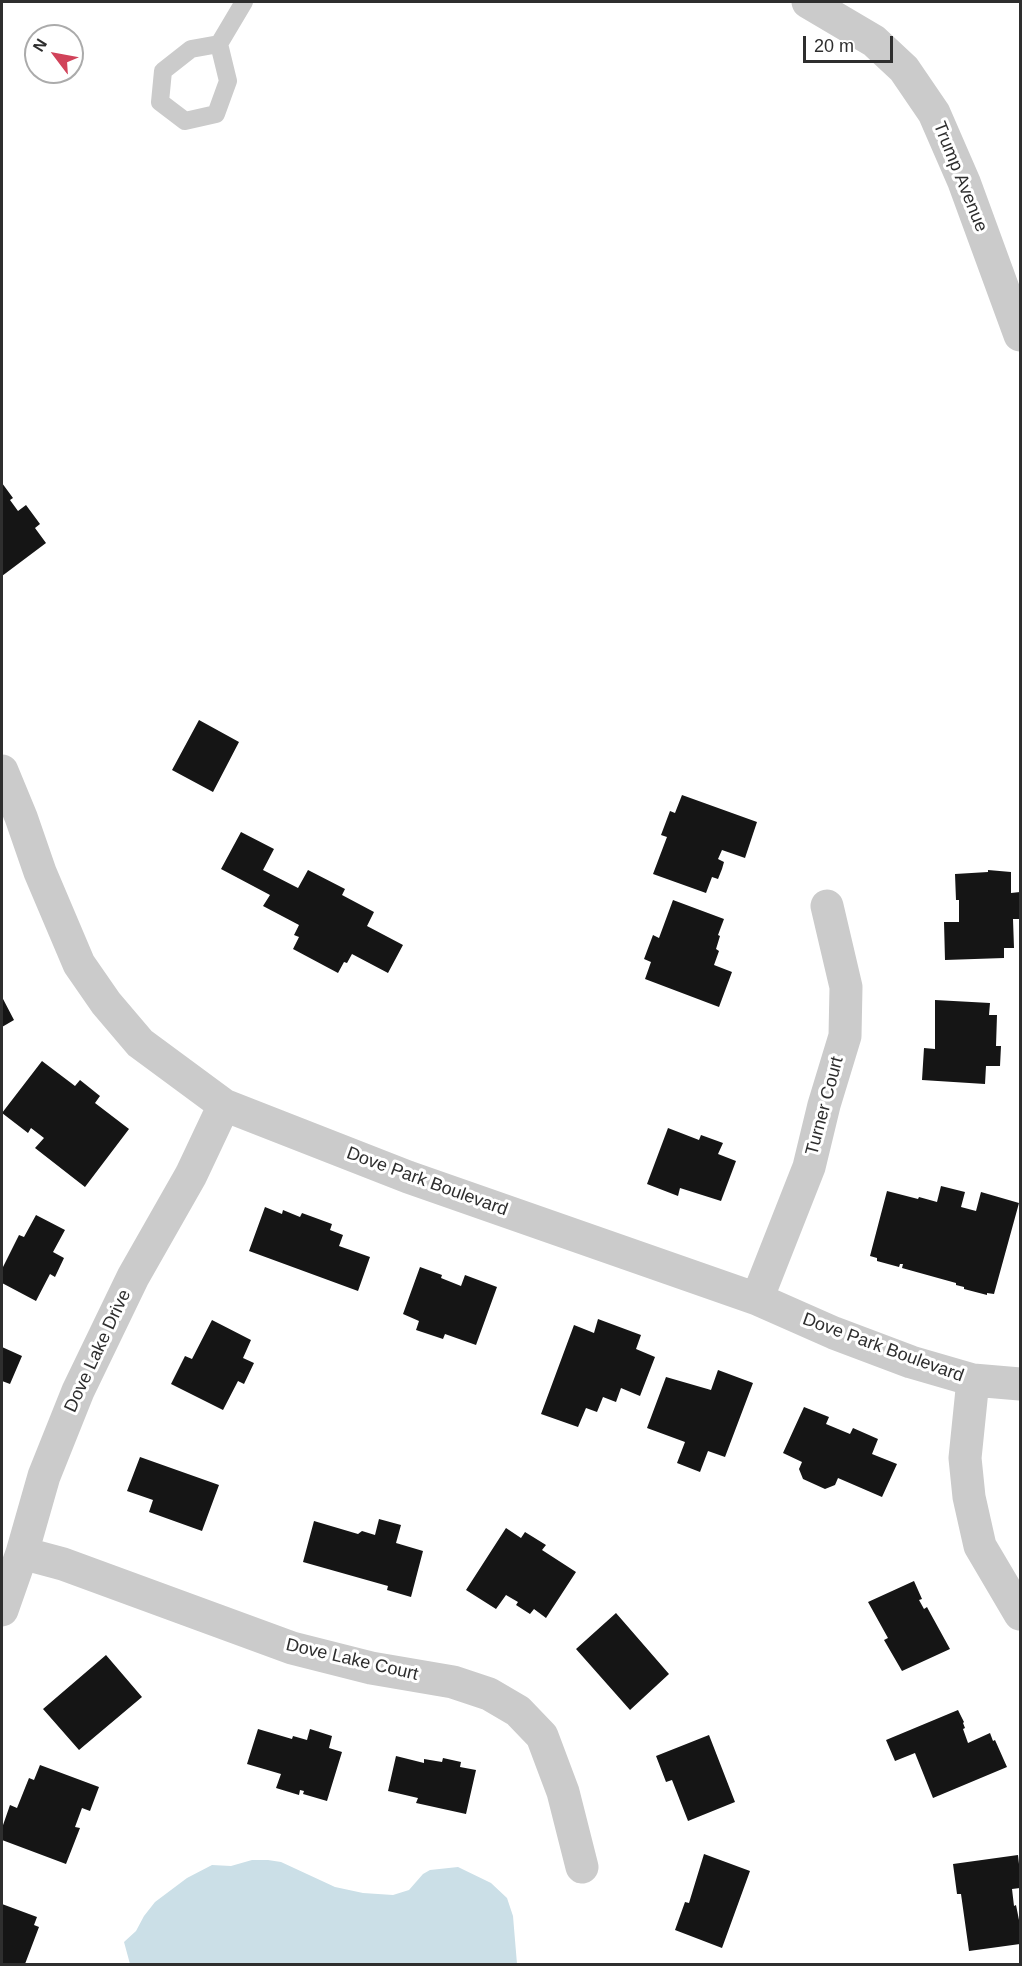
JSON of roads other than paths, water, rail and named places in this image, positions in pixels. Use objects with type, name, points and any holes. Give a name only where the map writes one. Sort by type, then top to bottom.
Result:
[{"type":"street","name":"Trump Avenue","points":[[808,2],[874,41],[904,69],[934,113],[964,182],[1020,335]]},
{"type":"street","name":"Dove Park Boulevard","points":[[2,771],[21,817],[39,872],[79,964],[106,1003],[140,1043],[224,1105],[408,1177],[757,1299],[834,1333],[910,1362],[973,1380],[1020,1384]]},
{"type":"street","name":"Turner Court","points":[[757,1299],[809,1167],[824,1105],[845,1036],[846,987],[827,906]]},
{"type":"street","name":"Dove Lake Drive","points":[[2,1610],[22,1553],[44,1476],[78,1391],[133,1277],[191,1175],[224,1105]]},
{"type":"street","points":[[973,1380],[965,1458],[969,1497],[980,1546],[1020,1614]]},
{"type":"street","name":"Dove Lake Court","points":[[22,1553],[63,1564],[292,1648],[371,1668],[453,1682],[489,1694],[518,1710],[542,1736],[563,1792],[582,1867]]},
{"type":"lane","points":[[219,44],[191,49],[163,71],[160,102],[185,121],[216,114],[228,81],[219,44],[244,2]]}]
